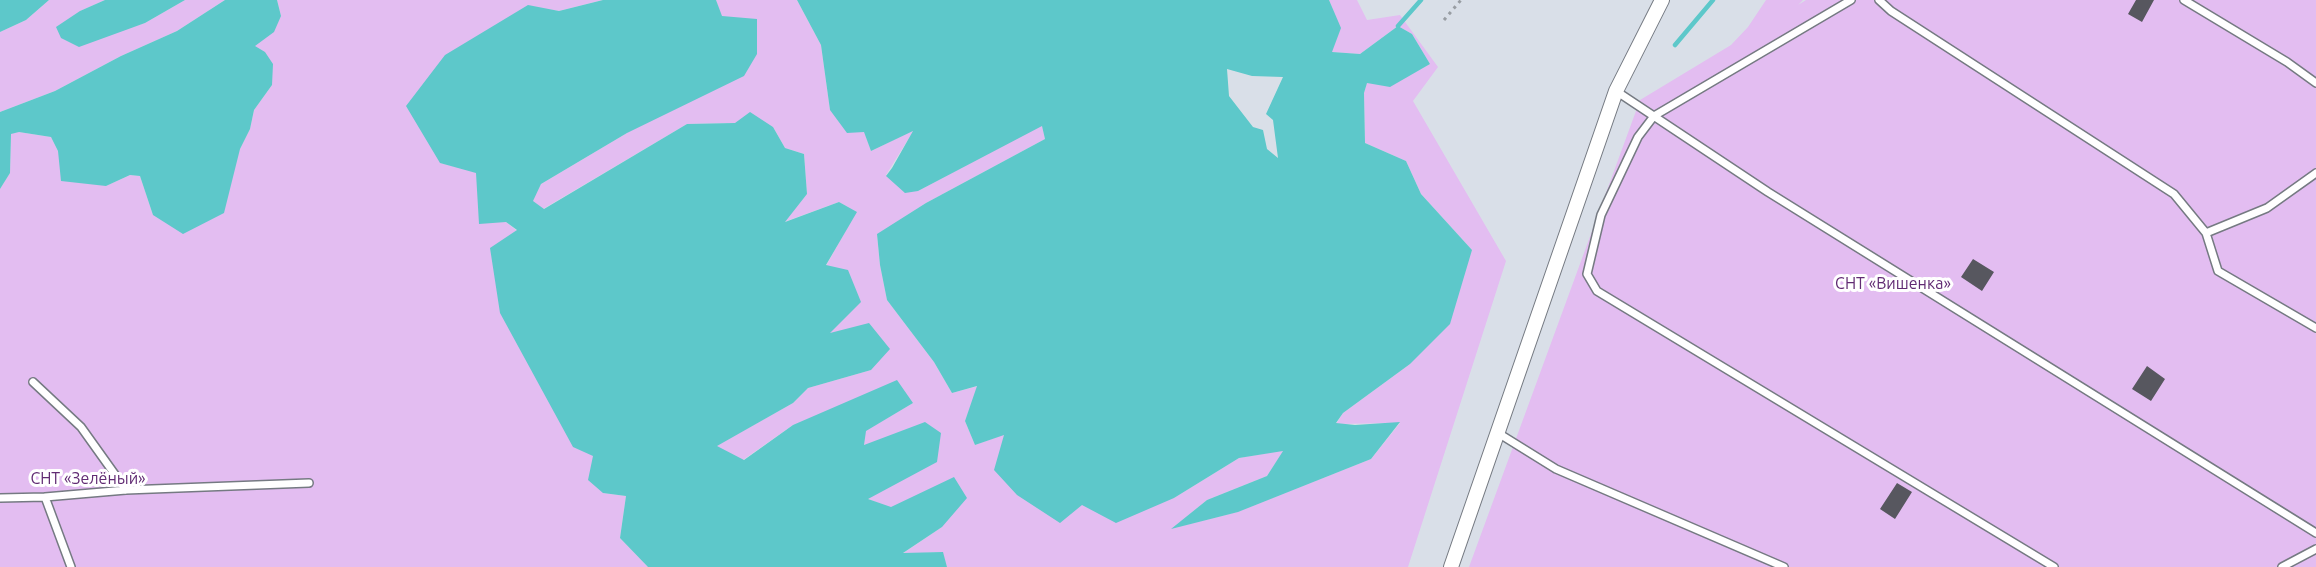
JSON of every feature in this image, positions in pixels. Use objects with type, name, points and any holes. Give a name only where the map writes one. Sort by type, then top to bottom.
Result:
[{"type":"street","points":[[1451,567],[1616,91],[1662,0]]},
{"type":"lane","points":[[1851,0],[1654,116],[1638,137],[1601,215],[1587,274],[1597,291],[2054,567]]},
{"type":"lane","points":[[1879,0],[1891,11],[2174,194],[2206,233],[2218,271],[2316,328]]},
{"type":"lane","points":[[2184,0],[2287,62],[2316,83]]},
{"type":"lane","points":[[1616,91],[1768,192],[2316,533]]},
{"type":"lane","points":[[2206,233],[2267,208],[2316,173]]},
{"type":"lane","points":[[33,382],[81,427],[126,490]]},
{"type":"lane","points":[[1498,433],[1556,469],[1784,567]]},
{"type":"lane","points":[[0,498],[45,497],[126,490],[309,483]]},
{"type":"lane","points":[[45,497],[71,567]]},
{"type":"lane","points":[[2282,567],[2316,549]]},
{"type":"path","points":[[1444,20],[1461,0]]},
{"type":"green space","points":[[49,0],[105,0],[80,11],[115,33],[145,23],[185,0],[225,0],[177,31],[121,56],[55,91],[0,112],[0,32],[26,20]]},
{"type":"green space","name":"СНТ «Зелёный»","points":[[277,0],[603,0],[559,11],[528,6],[440,163],[476,172],[506,222],[517,231],[593,456],[603,493],[626,496],[620,538],[648,567],[0,567],[0,189],[10,173],[11,133],[51,137],[58,151],[106,186],[130,175],[140,176],[153,215],[240,149],[250,129],[254,110],[272,85],[254,46],[281,16]]},
{"type":"green space","points":[[716,0],[797,0],[821,45],[830,110],[864,131],[871,151],[914,130],[886,175],[918,191],[1042,125],[1045,139],[926,203],[877,235],[887,300],[934,362],[952,393],[978,386],[965,421],[975,445],[1005,434],[1082,505],[1174,498],[1239,458],[1284,450],[1267,476],[1207,500],[1173,528],[1237,512],[1371,459],[1400,423],[1336,424],[1343,413],[1410,364],[1472,250],[1421,194],[1406,161],[1365,143],[1364,93],[1367,82],[1390,86],[1430,64],[1412,34],[1398,26],[1360,54],[1331,52],[1340,28],[1329,0],[1357,0],[1367,20],[1400,15],[1438,67],[1413,101],[1506,261],[1408,567],[947,567],[942,552],[902,554],[942,527],[868,499],[865,431],[913,403],[793,425],[743,460],[716,446],[793,403],[808,388],[871,370],[829,334],[826,266],[856,212],[839,202],[784,222],[807,194],[804,154],[785,148],[773,127],[735,123],[687,124],[543,209],[532,201],[541,184],[627,133],[721,16]]},
{"type":"green space","name":"СНТ «Вишенка»","points":[[1766,0],[1803,0],[1798,5],[1806,0],[2316,0],[2316,567],[1469,567],[1640,100],[1731,45],[1748,27]]},
{"type":"water","points":[[0,0],[49,0],[26,20],[0,32]]},
{"type":"water","points":[[105,0],[185,0],[145,23],[79,47],[61,38],[56,27],[80,11]]},
{"type":"water","points":[[225,0],[277,0],[281,16],[274,32],[255,46],[265,52],[273,64],[272,85],[254,110],[250,129],[240,149],[224,213],[183,234],[153,215],[140,176],[130,175],[106,186],[61,181],[58,151],[51,137],[19,132],[11,134],[10,173],[0,189],[0,112],[55,91],[121,56],[177,31]]},
{"type":"water","points":[[603,0],[716,0],[722,16],[757,19],[757,54],[744,76],[627,133],[541,184],[533,201],[544,209],[687,124],[735,123],[750,112],[773,127],[785,148],[804,154],[807,194],[785,222],[839,202],[857,212],[826,265],[848,270],[861,302],[830,333],[869,323],[890,349],[871,370],[808,388],[793,403],[717,446],[744,460],[793,425],[897,380],[913,403],[866,431],[864,445],[925,422],[941,433],[937,462],[868,499],[891,507],[954,477],[967,498],[942,527],[903,553],[943,552],[947,567],[648,567],[620,538],[626,496],[603,493],[588,480],[593,456],[573,447],[500,313],[490,248],[517,230],[506,222],[479,224],[476,173],[440,163],[406,106],[445,55],[528,5],[559,11]]},
{"type":"water","points":[[797,0],[1329,0],[1341,28],[1332,52],[1360,54],[1398,26],[1412,34],[1430,64],[1390,87],[1367,83],[1364,93],[1365,143],[1406,161],[1421,194],[1472,250],[1450,324],[1410,364],[1343,413],[1336,423],[1355,425],[1400,422],[1371,459],[1238,512],[1171,529],[1207,500],[1267,476],[1283,451],[1239,458],[1174,498],[1116,523],[1082,505],[1060,523],[1017,495],[994,470],[1004,435],[975,445],[965,421],[977,386],[952,393],[934,362],[887,300],[877,234],[926,203],[1045,139],[1042,126],[918,191],[905,193],[886,176],[913,131],[871,151],[864,132],[847,133],[830,110],[821,45]],"holes":[[[1227,69],[1252,76],[1283,77],[1266,114],[1273,120],[1278,158],[1267,149],[1263,130],[1253,127],[1229,96]]]},
{"type":"building","points":[[2136,0],[2154,0],[2142,22],[2128,14]]},
{"type":"building","points":[[1973,259],[1994,272],[1982,291],[1961,277]]},
{"type":"building","points":[[2147,366],[2165,379],[2151,401],[2132,389]]},
{"type":"building","points":[[1897,483],[1912,492],[1895,519],[1880,509]]},
{"type":"waterway","points":[[1398,26],[1421,0]]},
{"type":"waterway","points":[[1675,45],[1713,0]]}]
